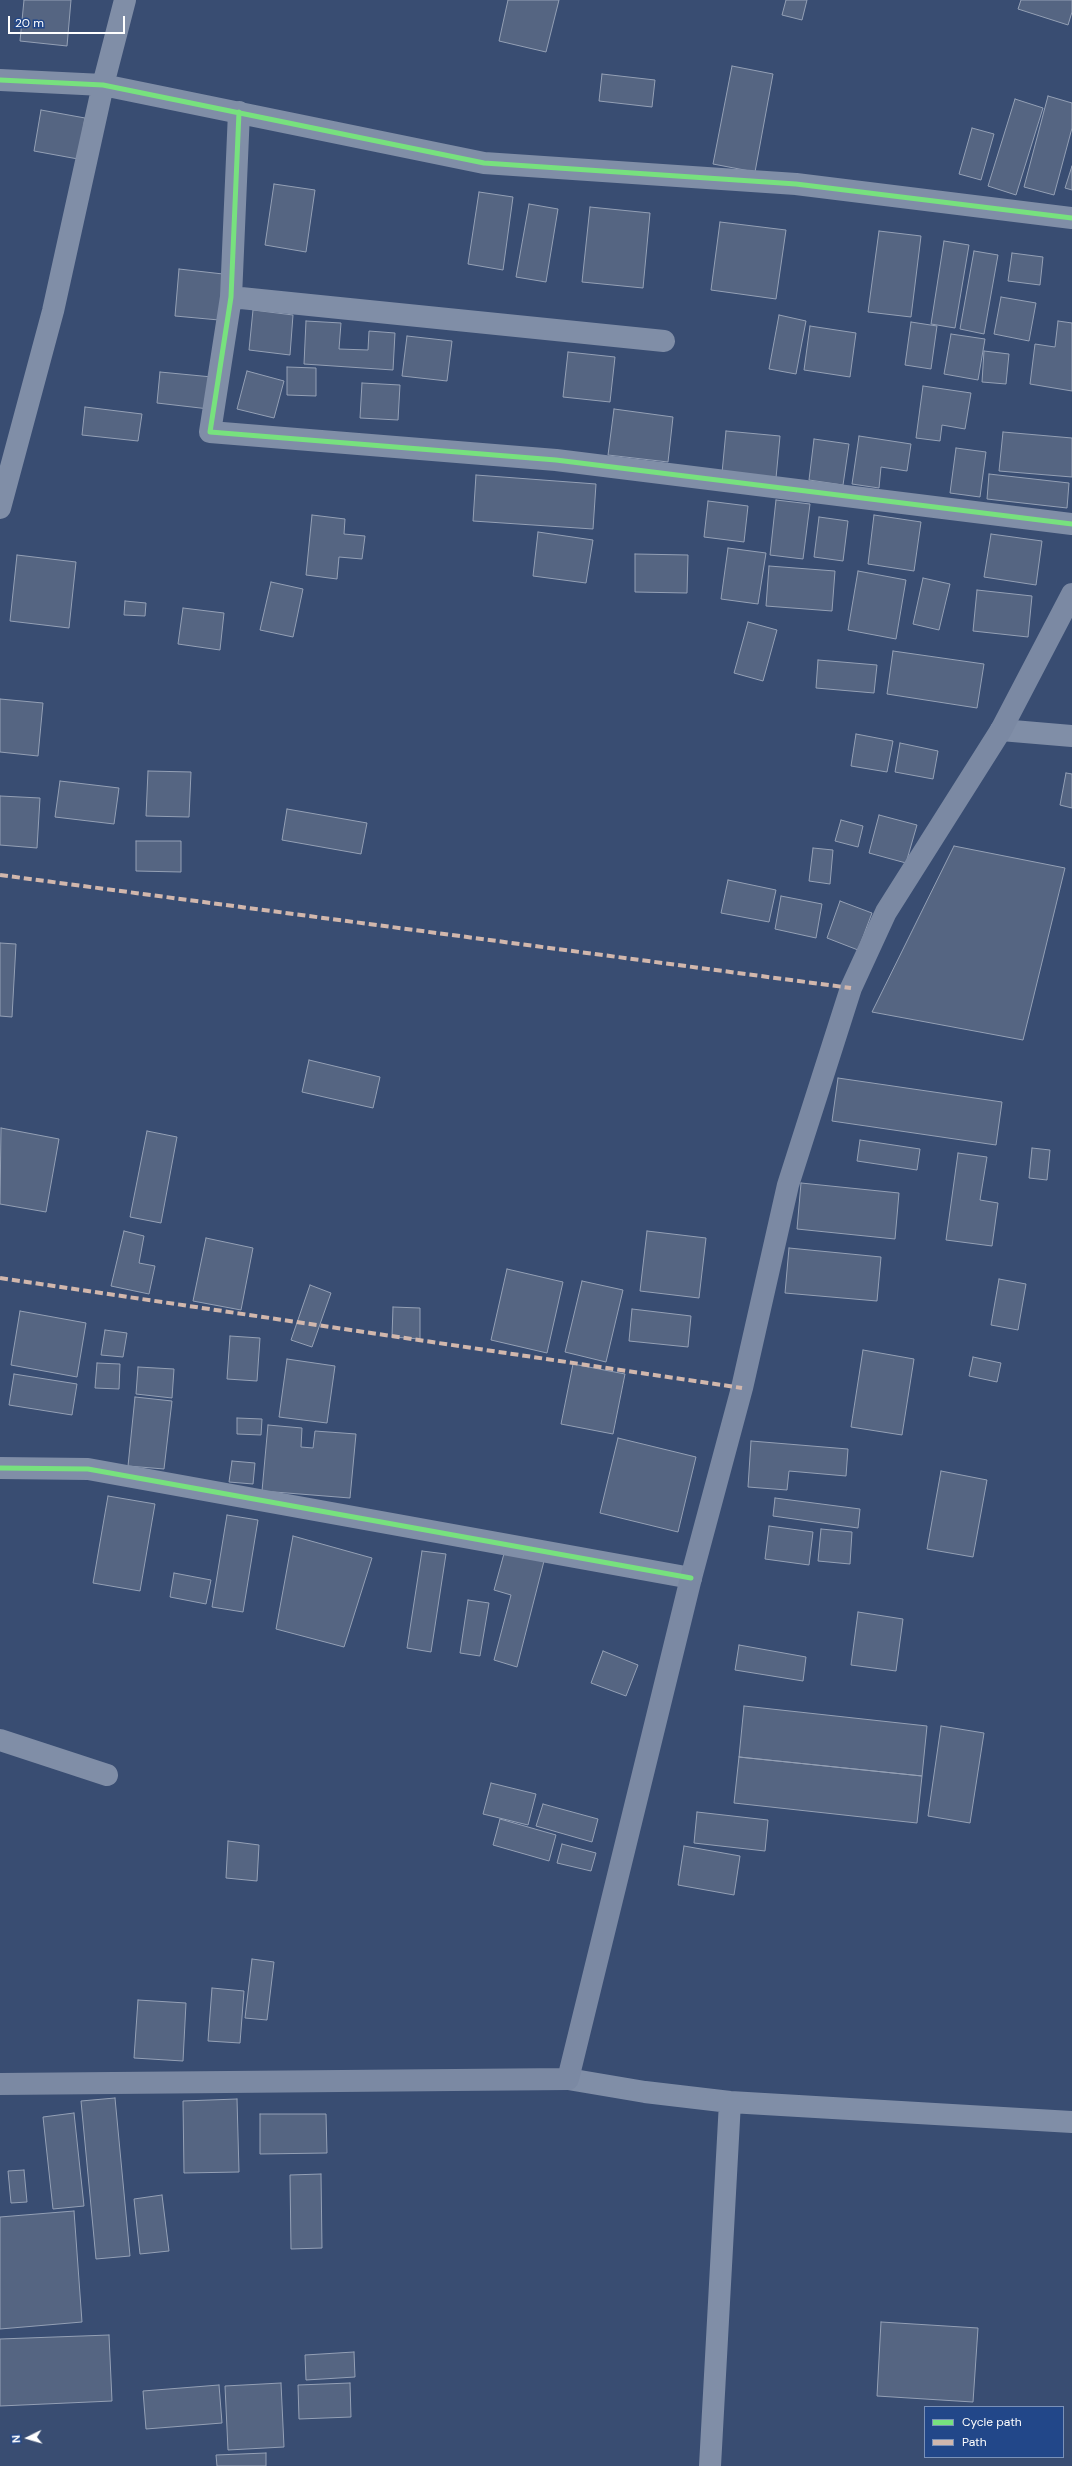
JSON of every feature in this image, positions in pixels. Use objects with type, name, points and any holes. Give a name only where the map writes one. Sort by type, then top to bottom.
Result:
[{"type":"main road","points":[[0,2084],[568,2079],[691,1578],[742,1388],[788,1185],[851,988],[886,912],[1001,730],[1072,594]]},
{"type":"street","points":[[0,508],[53,311],[103,85],[125,0]]},
{"type":"street","points":[[0,80],[103,85],[484,163],[796,184],[1072,218]]},
{"type":"street","points":[[239,112],[231,297],[210,432],[556,460],[1072,524]]},
{"type":"street","points":[[231,297],[664,341]]},
{"type":"street","points":[[1001,730],[1072,736]]},
{"type":"street","points":[[0,1468],[88,1469],[691,1578]]},
{"type":"street","points":[[0,1740],[107,1775]]},
{"type":"street","points":[[568,2079],[645,2092],[730,2102],[1072,2122]]},
{"type":"street","points":[[710,2466],[730,2102]]},
{"type":"building","points":[[24,0],[71,0],[67,46],[20,41]]},
{"type":"building","points":[[508,0],[559,0],[546,52],[499,41]]},
{"type":"building","points":[[786,0],[807,0],[802,20],[782,15]]},
{"type":"building","points":[[1021,0],[1072,0],[1072,12],[1068,25],[1018,9]]},
{"type":"building","points":[[732,66],[773,74],[755,172],[713,164]]},
{"type":"building","points":[[602,74],[655,80],[652,107],[599,101]]},
{"type":"building","points":[[1048,96],[1072,103],[1072,128],[1054,195],[1024,187]]},
{"type":"building","points":[[1015,99],[1043,108],[1016,195],[988,186]]},
{"type":"building","points":[[41,110],[85,118],[78,159],[34,151]]},
{"type":"building","points":[[972,128],[994,134],[981,180],[959,174]]},
{"type":"building","points":[[1072,166],[1072,190],[1065,188]]},
{"type":"building","points":[[274,184],[315,190],[306,252],[265,245]]},
{"type":"building","points":[[479,192],[513,197],[503,270],[468,264]]},
{"type":"building","points":[[529,204],[558,209],[546,282],[516,277]]},
{"type":"building","points":[[590,207],[650,213],[643,288],[582,282]]},
{"type":"building","points":[[720,222],[786,230],[776,299],[711,290]]},
{"type":"building","points":[[879,231],[921,236],[911,317],[868,312]]},
{"type":"building","points":[[944,241],[969,245],[955,328],[931,324]]},
{"type":"building","points":[[974,251],[998,255],[984,334],[960,329]]},
{"type":"building","points":[[1012,253],[1043,257],[1040,285],[1008,281]]},
{"type":"building","points":[[179,269],[223,274],[219,320],[175,316]]},
{"type":"building","points":[[1001,297],[1036,303],[1029,341],[994,334]]},
{"type":"building","points":[[253,310],[293,315],[290,355],[249,350]]},
{"type":"building","points":[[779,315],[806,321],[796,374],[769,369]]},
{"type":"building","points":[[306,321],[341,323],[339,349],[368,350],[369,331],[395,333],[393,370],[304,364]]},
{"type":"building","points":[[1058,321],[1072,323],[1072,391],[1030,384],[1035,344],[1055,347]]},
{"type":"building","points":[[911,322],[937,326],[931,369],[905,365]]},
{"type":"building","points":[[810,326],[856,333],[850,377],[804,370]]},
{"type":"building","points":[[951,334],[985,339],[978,380],[944,374]]},
{"type":"building","points":[[407,336],[452,341],[447,381],[402,376]]},
{"type":"building","points":[[984,351],[1009,354],[1006,384],[982,382]]},
{"type":"building","points":[[568,352],[615,357],[610,402],[563,397]]},
{"type":"building","points":[[287,367],[316,368],[316,396],[287,395]]},
{"type":"building","points":[[247,371],[284,381],[274,418],[237,409]]},
{"type":"building","points":[[160,372],[212,377],[209,409],[157,403]]},
{"type":"building","points":[[362,383],[400,385],[398,420],[360,418]]},
{"type":"building","points":[[923,386],[971,393],[965,429],[942,425],[940,441],[916,438]]},
{"type":"building","points":[[85,407],[142,414],[138,441],[82,435]]},
{"type":"building","points":[[614,409],[673,417],[668,462],[608,455]]},
{"type":"building","points":[[726,431],[780,436],[776,478],[722,473]]},
{"type":"building","points":[[1003,432],[1072,438],[1072,477],[999,471]]},
{"type":"building","points":[[859,436],[911,444],[907,471],[881,467],[879,488],[852,484]]},
{"type":"building","points":[[814,439],[849,444],[843,485],[809,480]]},
{"type":"building","points":[[956,448],[986,452],[980,497],[950,493]]},
{"type":"building","points":[[989,474],[1069,483],[1067,508],[987,499]]},
{"type":"building","points":[[476,475],[596,484],[593,529],[473,521]]},
{"type":"building","points":[[776,500],[810,504],[803,559],[770,555]]},
{"type":"building","points":[[708,501],[748,506],[744,542],[704,537]]},
{"type":"building","points":[[312,515],[345,519],[344,534],[365,536],[362,559],[339,557],[337,579],[306,575]]},
{"type":"building","points":[[874,515],[921,522],[914,571],[868,564]]},
{"type":"building","points":[[819,517],[848,521],[843,561],[814,557]]},
{"type":"building","points":[[538,532],[593,540],[586,583],[533,576]]},
{"type":"building","points":[[991,534],[1042,541],[1036,585],[984,577]]},
{"type":"building","points":[[728,548],[766,553],[758,604],[721,599]]},
{"type":"building","points":[[635,554],[688,555],[687,593],[635,592]]},
{"type":"building","points":[[17,555],[76,562],[69,628],[10,621]]},
{"type":"building","points":[[769,566],[835,571],[832,611],[766,606]]},
{"type":"building","points":[[858,571],[906,580],[896,639],[848,630]]},
{"type":"building","points":[[923,578],[950,584],[939,630],[913,624]]},
{"type":"building","points":[[271,582],[303,589],[293,637],[260,630]]},
{"type":"building","points":[[977,590],[1032,596],[1028,637],[973,631]]},
{"type":"building","points":[[125,601],[146,603],[145,616],[124,615]]},
{"type":"building","points":[[183,608],[224,613],[220,650],[178,644]]},
{"type":"building","points":[[748,622],[777,630],[763,681],[734,673]]},
{"type":"building","points":[[893,651],[984,664],[977,708],[887,694]]},
{"type":"building","points":[[818,660],[877,665],[874,693],[816,688]]},
{"type":"building","points":[[0,699],[43,703],[38,756],[0,752]]},
{"type":"building","points":[[856,734],[893,741],[887,772],[851,766]]},
{"type":"building","points":[[900,743],[938,751],[933,779],[895,772]]},
{"type":"building","points":[[148,771],[191,772],[189,817],[146,816]]},
{"type":"building","points":[[1066,773],[1072,774],[1072,808],[1060,805]]},
{"type":"building","points":[[60,781],[119,788],[114,824],[55,817]]},
{"type":"building","points":[[0,796],[40,798],[37,848],[0,845]]},
{"type":"building","points":[[287,809],[367,823],[361,854],[282,840]]},
{"type":"building","points":[[879,815],[917,825],[906,863],[869,853]]},
{"type":"building","points":[[841,820],[863,826],[858,847],[835,841]]},
{"type":"building","points":[[136,841],[181,841],[181,872],[136,871]]},
{"type":"building","points":[[954,846],[1065,868],[1023,1040],[872,1012]]},
{"type":"building","points":[[813,848],[833,850],[830,884],[809,881]]},
{"type":"building","points":[[728,880],[776,890],[769,922],[721,913]]},
{"type":"building","points":[[781,896],[822,904],[816,938],[775,929]]},
{"type":"building","points":[[840,901],[872,913],[858,950],[827,938]]},
{"type":"building","points":[[0,943],[16,944],[12,1017],[0,1016]]},
{"type":"building","points":[[309,1060],[380,1077],[373,1108],[302,1092]]},
{"type":"building","points":[[838,1078],[1002,1102],[996,1145],[832,1121]]},
{"type":"building","points":[[1,1128],[59,1139],[46,1212],[0,1204]]},
{"type":"building","points":[[147,1131],[177,1137],[161,1223],[130,1217]]},
{"type":"building","points":[[860,1140],[920,1149],[917,1170],[857,1161]]},
{"type":"building","points":[[1032,1148],[1050,1150],[1047,1180],[1029,1178]]},
{"type":"building","points":[[958,1153],[987,1157],[980,1200],[998,1203],[992,1246],[946,1240]]},
{"type":"building","points":[[801,1183],[899,1193],[895,1239],[797,1229]]},
{"type":"building","points":[[124,1231],[144,1236],[139,1263],[155,1266],[149,1294],[111,1286]]},
{"type":"building","points":[[647,1231],[706,1238],[699,1298],[640,1291]]},
{"type":"building","points":[[206,1238],[253,1248],[241,1310],[193,1301]]},
{"type":"building","points":[[789,1248],[881,1257],[877,1301],[785,1293]]},
{"type":"building","points":[[507,1269],[563,1282],[547,1353],[491,1340]]},
{"type":"building","points":[[999,1279],[1026,1284],[1018,1330],[991,1325]]},
{"type":"building","points":[[582,1281],[623,1290],[606,1362],[565,1352]]},
{"type":"building","points":[[310,1285],[331,1293],[312,1347],[291,1340]]},
{"type":"building","points":[[393,1307],[420,1308],[420,1339],[392,1337]]},
{"type":"building","points":[[632,1309],[691,1316],[688,1347],[629,1341]]},
{"type":"building","points":[[20,1311],[86,1323],[77,1377],[11,1365]]},
{"type":"building","points":[[105,1330],[127,1333],[123,1357],[101,1355]]},
{"type":"building","points":[[230,1336],[260,1338],[257,1381],[227,1379]]},
{"type":"building","points":[[863,1350],[914,1359],[902,1435],[851,1427]]},
{"type":"building","points":[[973,1357],[1001,1363],[997,1382],[969,1376]]},
{"type":"building","points":[[287,1359],[335,1366],[327,1423],[279,1417]]},
{"type":"building","points":[[97,1363],[120,1364],[119,1389],[95,1388]]},
{"type":"building","points":[[573,1364],[625,1374],[613,1434],[561,1424]]},
{"type":"building","points":[[138,1367],[174,1369],[172,1398],[136,1394]]},
{"type":"building","points":[[14,1374],[77,1384],[72,1415],[9,1405]]},
{"type":"building","points":[[135,1397],[172,1401],[164,1469],[128,1466]]},
{"type":"building","points":[[237,1418],[262,1419],[261,1435],[237,1434]]},
{"type":"building","points":[[268,1425],[302,1428],[301,1447],[313,1448],[315,1431],[356,1434],[350,1498],[262,1491]]},
{"type":"building","points":[[618,1438],[696,1457],[678,1532],[600,1513]]},
{"type":"building","points":[[751,1441],[848,1449],[846,1476],[789,1471],[787,1490],[748,1487]]},
{"type":"building","points":[[232,1461],[255,1463],[253,1484],[229,1482]]},
{"type":"building","points":[[941,1471],[987,1480],[973,1557],[927,1549]]},
{"type":"building","points":[[108,1496],[155,1504],[140,1591],[93,1583]]},
{"type":"building","points":[[775,1498],[860,1509],[858,1528],[773,1516]]},
{"type":"building","points":[[227,1515],[258,1520],[243,1612],[212,1607]]},
{"type":"building","points":[[769,1526],[813,1532],[809,1565],[765,1559]]},
{"type":"building","points":[[821,1529],[852,1532],[850,1564],[818,1561]]},
{"type":"building","points":[[293,1536],[372,1558],[344,1647],[276,1629]]},
{"type":"building","points":[[505,1550],[544,1561],[517,1667],[494,1660],[511,1595],[494,1590]]},
{"type":"building","points":[[422,1551],[446,1554],[431,1652],[407,1648]]},
{"type":"building","points":[[174,1573],[211,1580],[206,1604],[170,1597]]},
{"type":"building","points":[[468,1600],[489,1603],[480,1656],[460,1653]]},
{"type":"building","points":[[858,1612],[903,1619],[896,1671],[851,1665]]},
{"type":"building","points":[[739,1645],[806,1657],[803,1681],[735,1670]]},
{"type":"building","points":[[603,1651],[638,1665],[626,1696],[591,1683]]},
{"type":"building","points":[[744,1706],[927,1726],[922,1776],[739,1757]]},
{"type":"building","points":[[941,1726],[984,1733],[970,1823],[928,1816]]},
{"type":"building","points":[[739,1757],[922,1776],[917,1823],[734,1803]]},
{"type":"building","points":[[491,1783],[536,1794],[528,1825],[483,1814]]},
{"type":"building","points":[[543,1804],[598,1819],[592,1842],[536,1826]]},
{"type":"building","points":[[697,1812],[768,1820],[765,1851],[694,1843]]},
{"type":"building","points":[[500,1819],[556,1835],[549,1861],[493,1845]]},
{"type":"building","points":[[228,1841],[259,1845],[257,1881],[226,1878]]},
{"type":"building","points":[[562,1844],[596,1853],[591,1871],[557,1863]]},
{"type":"building","points":[[684,1846],[740,1856],[734,1895],[678,1885]]},
{"type":"building","points":[[252,1959],[274,1962],[267,2020],[245,2018]]},
{"type":"building","points":[[212,1988],[244,1991],[240,2043],[208,2041]]},
{"type":"building","points":[[138,2000],[186,2003],[183,2061],[134,2058]]},
{"type":"building","points":[[115,2098],[130,2256],[96,2259],[81,2101]]},
{"type":"building","points":[[237,2099],[239,2172],[184,2173],[183,2101]]},
{"type":"building","points":[[74,2113],[84,2206],[53,2209],[43,2117]]},
{"type":"building","points":[[260,2114],[326,2114],[327,2153],[260,2154]]},
{"type":"building","points":[[24,2170],[27,2202],[11,2203],[8,2171]]},
{"type":"building","points":[[321,2174],[322,2248],[291,2249],[290,2175]]},
{"type":"building","points":[[162,2195],[169,2251],[140,2254],[134,2199]]},
{"type":"building","points":[[74,2211],[82,2322],[0,2329],[0,2217]]},
{"type":"building","points":[[881,2322],[978,2328],[973,2402],[877,2396]]},
{"type":"building","points":[[109,2335],[112,2401],[0,2406],[0,2339]]},
{"type":"building","points":[[354,2352],[355,2377],[306,2380],[305,2355]]},
{"type":"building","points":[[281,2383],[284,2447],[228,2450],[225,2386]]},
{"type":"building","points":[[350,2383],[351,2417],[299,2419],[298,2385]]},
{"type":"building","points":[[219,2385],[222,2423],[146,2429],[143,2391]]},
{"type":"building","points":[[266,2453],[266,2466],[217,2466],[216,2455]]},
{"type":"marked path","points":[[0,875],[851,988]]},
{"type":"marked path","points":[[0,1278],[742,1388]]},
{"type":"cycle path","points":[[0,80],[103,85],[484,163],[796,184],[1072,218]]},
{"type":"cycle path","points":[[239,112],[231,297],[210,432],[556,460],[1072,524]]},
{"type":"cycle path","points":[[0,1468],[88,1469],[691,1578]]}]
